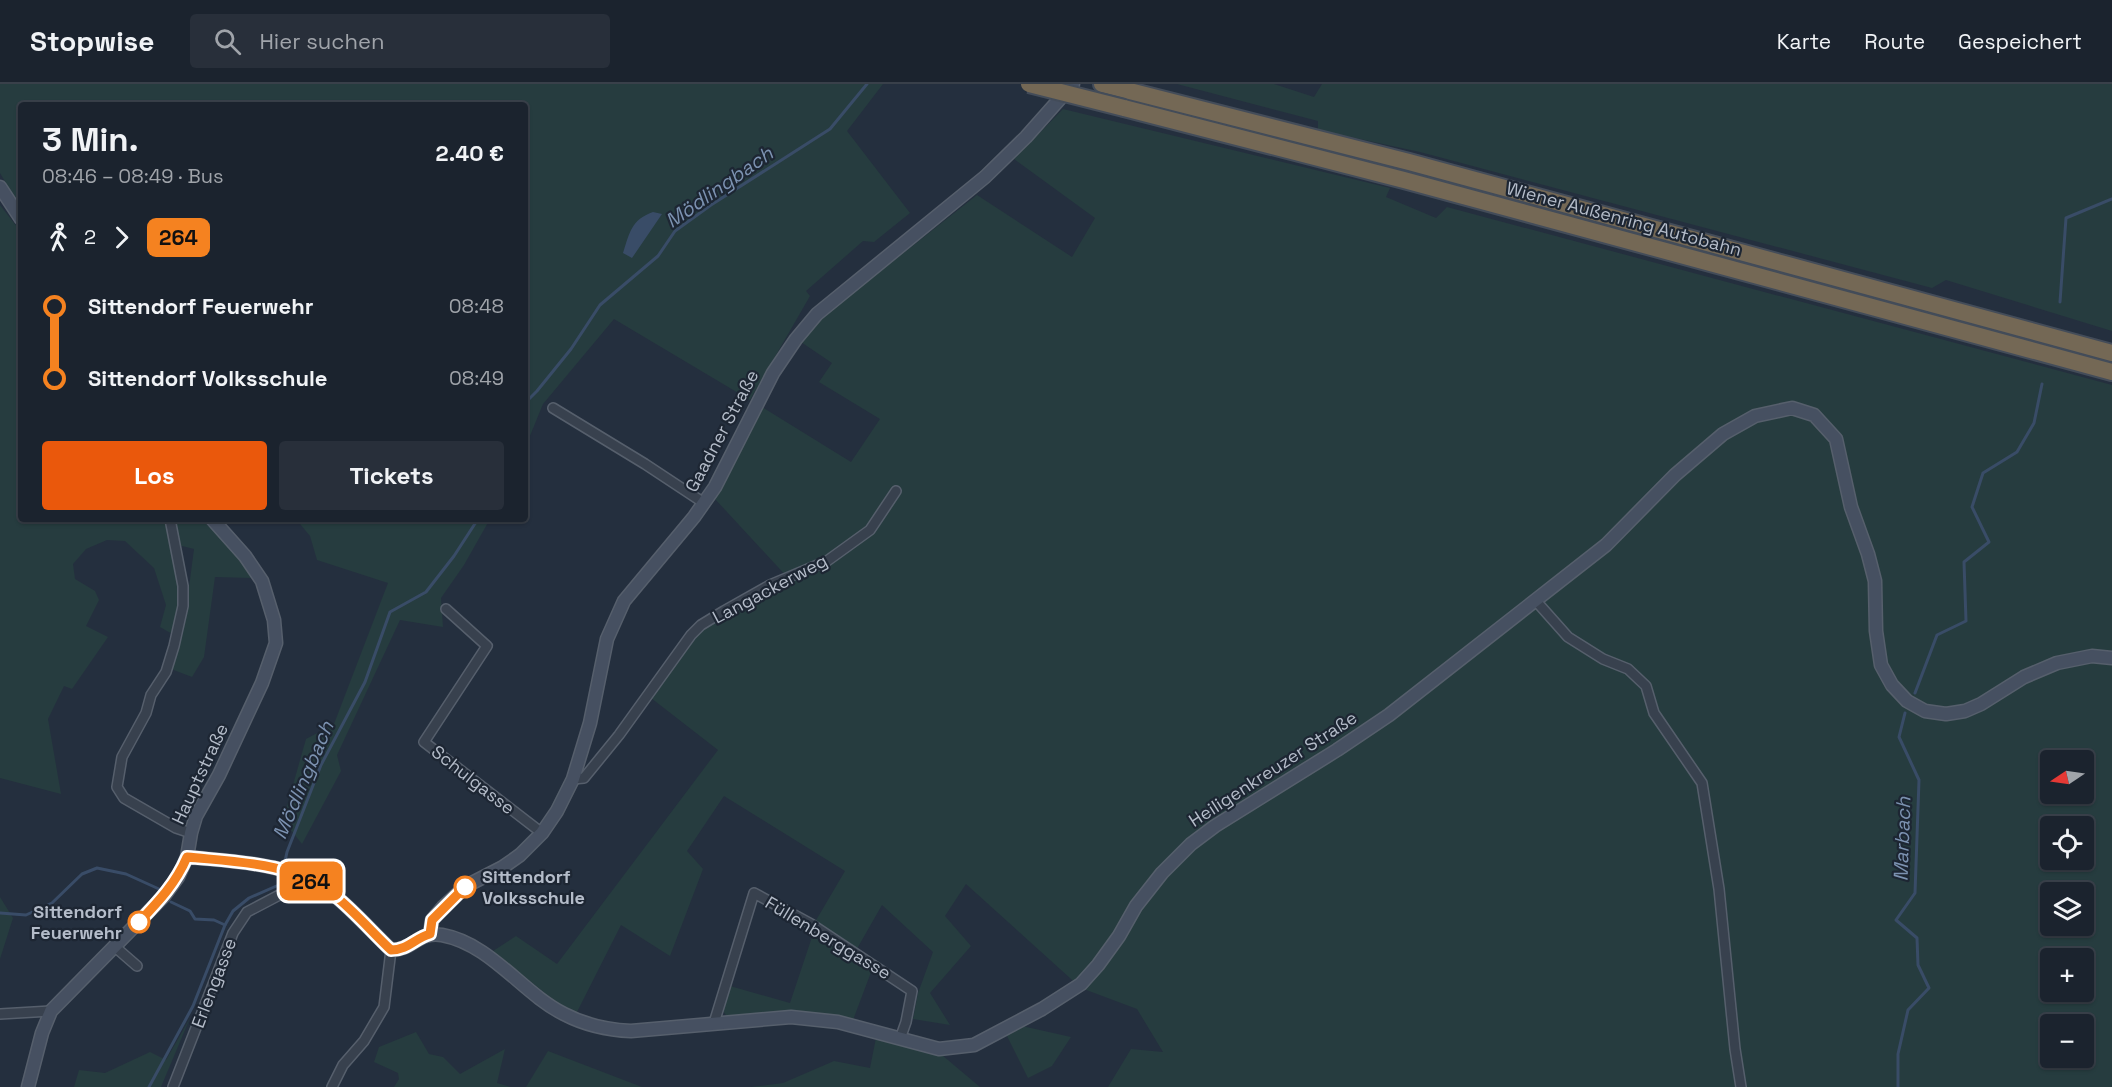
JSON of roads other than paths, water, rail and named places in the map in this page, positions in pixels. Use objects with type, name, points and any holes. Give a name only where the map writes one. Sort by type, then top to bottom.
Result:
[{"type":"highway","name":"Wiener Außenring Autobahn","points":[[1029,84],[1404,180],[2112,372]]},
{"type":"highway","name":"Wiener Außenring Autobahn","points":[[1102,84],[1409,162],[2112,353]]},
{"type":"main road","name":"Gaadner Straße","points":[[430,934],[432,920],[466,886],[520,855],[542,833],[579,778],[607,639],[624,601],[704,503],[725,470],[773,374],[796,339],[817,314],[985,177],[1073,84]]},
{"type":"main road","points":[[0,187],[18,214]]},
{"type":"main road","name":"Heiligenkreuzer Straße","points":[[430,934],[444,935],[475,949],[563,1014],[613,1030],[631,1031],[791,1017],[838,1022],[939,1049],[974,1045],[1061,998],[1081,984],[1119,936],[1136,906],[1162,873],[1191,844],[1215,826],[1389,715],[1606,545],[1675,475],[1723,434],[1755,416],[1792,408],[1814,415],[1836,438],[1851,507],[1875,581],[1876,631],[1881,665],[1892,685],[1907,701],[1925,711],[1946,714],[1965,711],[1981,704],[2024,677],[2057,663],[2092,656],[2112,658]]},
{"type":"main road","name":"Hauptstraße","points":[[28,1087],[42,1033],[51,1011],[164,896],[178,877],[187,857],[196,816],[219,775],[262,684],[276,643],[274,620],[262,581],[245,556],[215,522]]},
{"type":"main road","points":[[187,857],[261,864],[308,879],[333,894],[391,950],[406,948],[421,936],[430,934]]},
{"type":"street","points":[[553,408],[704,503]]},
{"type":"street","name":"Langackerweg","points":[[579,778],[619,735],[691,635],[701,625],[770,585],[827,561],[870,531],[896,491]]},
{"type":"street","points":[[171,522],[183,586],[183,606],[166,672],[151,695],[146,713],[122,757],[117,787],[124,798],[176,828],[191,833]]},
{"type":"street","points":[[1536,601],[1568,637],[1603,659],[1628,669],[1646,686],[1654,713],[1702,783],[1719,889],[1741,1087]]},
{"type":"street","name":"Schulgasse","points":[[446,609],[487,646],[424,742],[542,833]]},
{"type":"street","name":"Erlengasse","points":[[173,1087],[233,933],[247,912],[308,879]]},
{"type":"street","name":"Füllenberggasse","points":[[714,1023],[754,893],[811,924],[912,991],[900,1039]]},
{"type":"street","points":[[114,946],[138,966]]},
{"type":"street","points":[[332,1087],[343,1065],[364,1041],[384,1007],[391,950]]},
{"type":"street","points":[[0,1014],[51,1011]]},
{"type":"water","points":[[653,212],[662,214],[632,258],[623,253],[632,228],[640,219]]},
{"type":"waterway","name":"Mödlingbach","points":[[528,400],[571,349],[600,305],[658,256],[675,231],[711,205],[830,129],[867,84]]},
{"type":"waterway","name":"Marbach","points":[[2060,302],[2066,218],[2112,199]]},
{"type":"waterway","name":"Marbach","points":[[1915,693],[1937,635],[1966,621],[1964,562],[1989,542],[1972,507],[1983,473],[2017,452],[2034,423],[2042,384]]},
{"type":"waterway","name":"Mödlingbach","points":[[284,866],[287,852],[321,765],[365,682],[390,612],[426,592],[454,556],[476,522]]},
{"type":"waterway","name":"Marbach","points":[[1898,1087],[1898,1054],[1908,1010],[1929,988],[1918,965],[1917,938],[1896,920],[1915,893],[1919,780],[1899,737],[1905,713]]},
{"type":"waterway","points":[[0,913],[26,915],[52,903],[82,874],[97,868],[126,874],[159,889]]},
{"type":"waterway","name":"Mödlingbach","points":[[149,1087],[193,1006],[225,925],[233,911],[249,898],[281,884],[283,873]]},
{"type":"waterway","points":[[171,902],[190,911],[195,919],[214,920],[225,925]]},
{"type":"place","name":"Sittendorf Volksschule","points":[[465,887]]},
{"type":"place","name":"Sittendorf Feuerwehr","points":[[139,922]]}]
